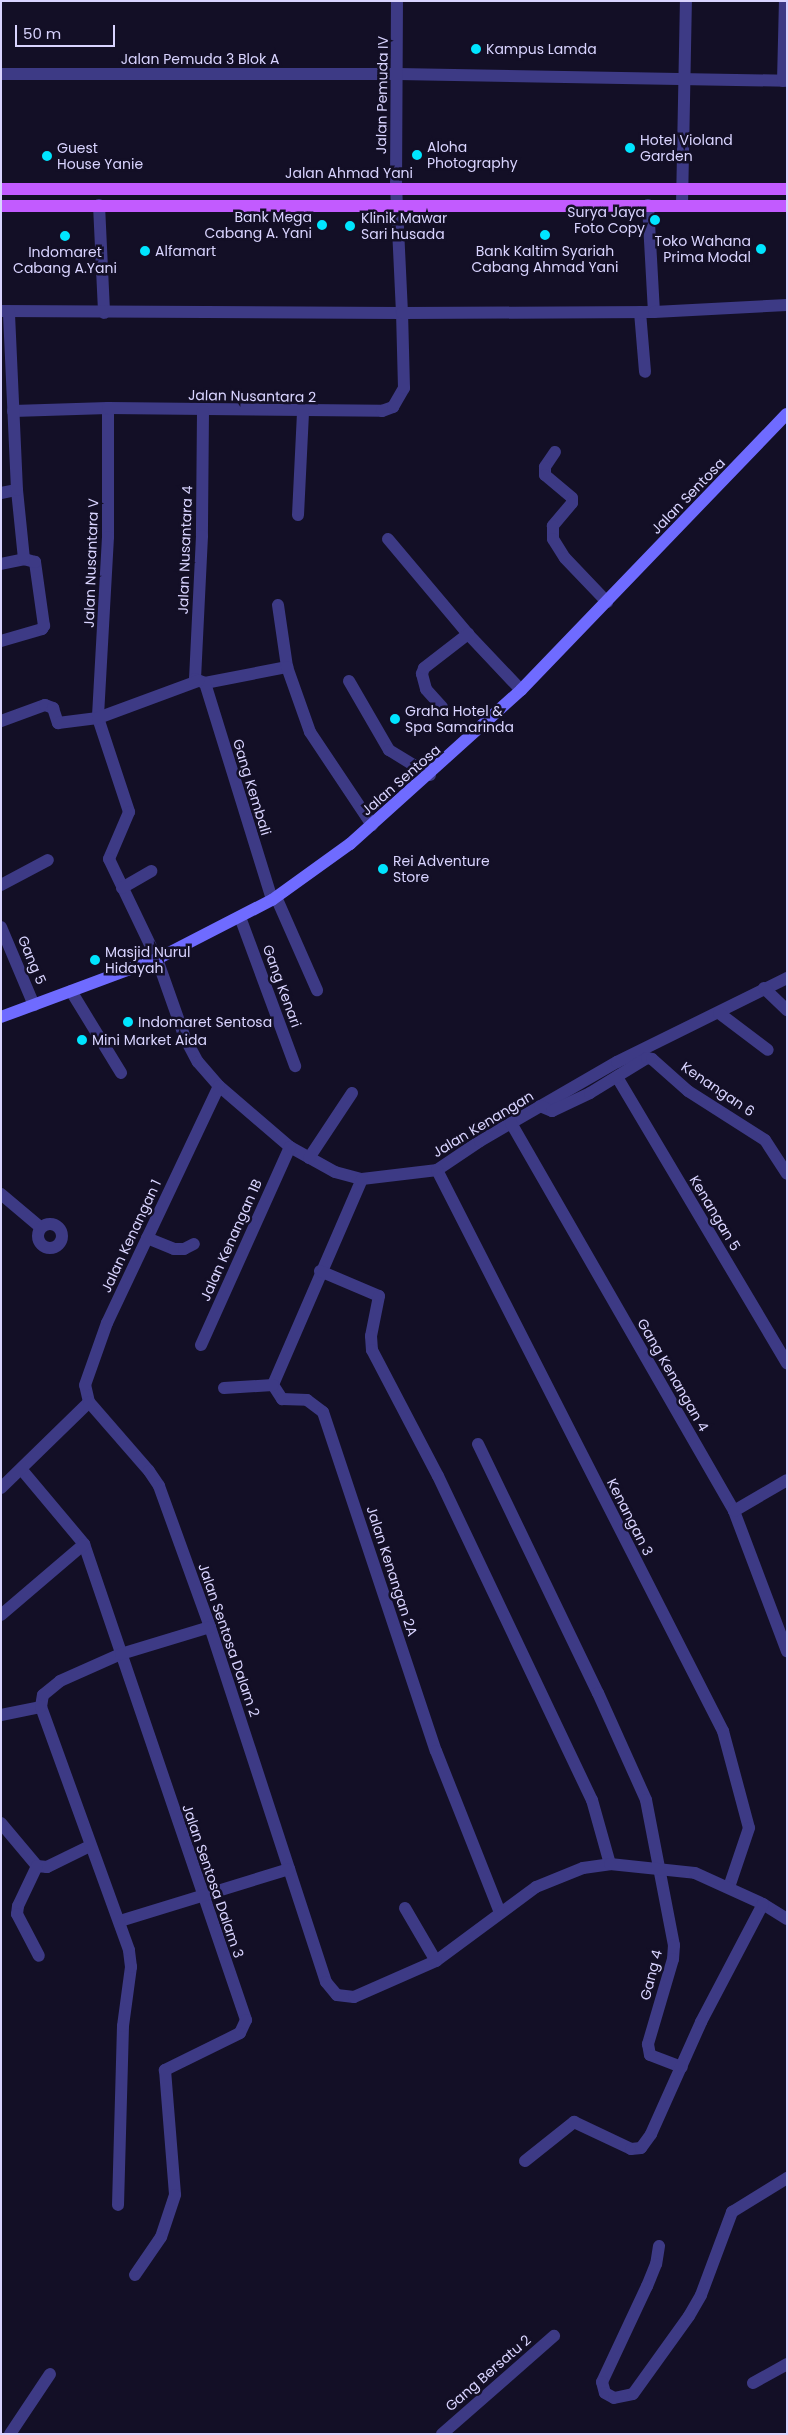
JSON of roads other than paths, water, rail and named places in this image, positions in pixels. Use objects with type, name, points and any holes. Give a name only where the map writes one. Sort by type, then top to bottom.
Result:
[{"type":"main road","name":"Jalan Ahmad Yani","points":[[1,189],[787,189]]},
{"type":"main road","points":[[1,206],[787,206]]},
{"type":"street","name":"Jalan Pemuda IV","points":[[398,1],[396,188],[402,313]]},
{"type":"street","points":[[682,205],[686,1]]},
{"type":"street","points":[[785,1],[785,81]]},
{"type":"street","name":"Jalan Pemuda 3 Blok A","points":[[1,74],[398,74],[683,81],[785,81]]},
{"type":"street","points":[[99,205],[104,313]]},
{"type":"street","points":[[648,205],[654,312]]},
{"type":"street","points":[[24,559],[9,409],[5,311],[104,313],[654,312],[787,305]]},
{"type":"street","points":[[640,312],[645,372]]},
{"type":"street","name":"Jalan Nusantara 2","points":[[9,409],[108,408],[203,411],[382,411],[393,407],[404,388],[402,313]]},
{"type":"street","name":"Jalan Nusantara V","points":[[98,718],[108,537],[108,408]]},
{"type":"street","name":"Jalan Nusantara 4","points":[[202,682],[194,675],[202,536],[203,411]]},
{"type":"street","points":[[298,516],[302,412]]},
{"type":"street","name":"Jalan Sentosa","points":[[1,1017],[157,959],[240,917],[274,898],[372,825],[430,775],[521,690],[787,414]]},
{"type":"street","points":[[555,452],[545,466],[546,475],[569,494],[572,503],[553,526],[553,539],[565,558],[607,602]]},
{"type":"street","points":[[1,493],[17,490]]},
{"type":"street","points":[[388,538],[468,634],[521,690]]},
{"type":"street","points":[[1,564],[24,559],[35,562],[44,626],[36,631],[1,641]]},
{"type":"street","points":[[278,605],[287,667],[310,732],[372,825]]},
{"type":"street","points":[[442,707],[426,689],[422,674],[424,668],[468,634]]},
{"type":"street","points":[[1,721],[45,705],[53,708],[58,724],[98,718],[202,682],[287,667]]},
{"type":"street","points":[[349,681],[389,750],[430,775]]},
{"type":"street","name":"Gang Kembali","points":[[202,682],[274,898],[317,990]]},
{"type":"street","name":"Jalan Kenangan","points":[[98,718],[129,812],[108,859],[157,959],[185,1038],[198,1062],[218,1086],[290,1147],[335,1172],[362,1179],[437,1170],[511,1123],[637,1051],[719,1013],[764,988],[787,978]]},
{"type":"street","points":[[1,885],[48,860]]},
{"type":"street","points":[[122,888],[152,871]]},
{"type":"street","name":"Gang Kenari","points":[[240,917],[295,1066]]},
{"type":"street","name":"Gang 5","points":[[1,928],[34,1005]]},
{"type":"street","points":[[764,988],[787,1010]]},
{"type":"street","points":[[71,991],[121,1072]]},
{"type":"street","points":[[719,1013],[768,1050]]},
{"type":"street","name":"Kenangan 6","points":[[540,1106],[552,1110],[617,1077],[647,1058],[657,1061],[688,1091],[765,1140],[787,1174]]},
{"type":"street","name":"Kenangan 5","points":[[617,1077],[787,1363]]},
{"type":"street","name":"Jalan Kenangan 1","points":[[89,1402],[85,1385],[107,1323],[218,1086]]},
{"type":"street","points":[[309,1158],[352,1093]]},
{"type":"street","name":"Gang Kenangan 4","points":[[511,1123],[734,1511],[787,1651]]},
{"type":"street","name":"Jalan Kenangan 1B","points":[[202,1345],[290,1147]]},
{"type":"street","name":"Kenangan 3","points":[[437,1170],[723,1731],[749,1828],[728,1887]]},
{"type":"street","points":[[224,1388],[273,1385],[320,1271],[362,1179]]},
{"type":"street","points":[[1,1194],[40,1227]]},
{"type":"street","points":[[147,1238],[174,1248],[184,1249],[194,1244]]},
{"type":"street","points":[[320,1271],[379,1296],[371,1336],[372,1350],[438,1476],[592,1800],[610,1864]]},
{"type":"street","name":"Jalan Kenangan 2A","points":[[273,1385],[282,1399],[307,1400],[323,1412],[436,1751],[500,1913]]},
{"type":"street","points":[[1,1488],[22,1470],[89,1402]]},
{"type":"street","name":"Jalan Sentosa Dalam 2","points":[[89,1402],[159,1486],[210,1627],[326,1982],[337,1994],[354,1997],[436,1961]]},
{"type":"street","points":[[478,1444],[598,1693],[646,1800],[661,1867]]},
{"type":"street","name":"Jalan Sentosa Dalam 3","points":[[22,1470],[84,1544],[202,1897],[246,2020],[240,2033],[165,2070],[175,2195],[162,2237],[135,2275]]},
{"type":"street","points":[[734,1511],[787,1480]]},
{"type":"street","points":[[1,1615],[84,1544]]},
{"type":"street","points":[[118,2205],[123,2026],[131,1967],[120,1921],[90,1846],[41,1706],[43,1695],[50,1687],[121,1654],[210,1627]]},
{"type":"street","points":[[1,1715],[41,1706]]},
{"type":"street","points":[[1,1823],[37,1866],[47,1867],[90,1846]]},
{"type":"street","points":[[405,1908],[436,1961],[465,1942],[536,1887],[583,1868],[610,1864],[661,1867],[695,1873],[763,1904],[787,1919]]},
{"type":"street","points":[[37,1866],[18,1906],[17,1914],[39,1956]]},
{"type":"street","name":"Gang 4","points":[[661,1867],[674,1945],[673,1959],[648,2044],[650,2055],[682,2067]]},
{"type":"street","points":[[120,1921],[289,1869]]},
{"type":"street","points":[[525,2161],[574,2122],[631,2149],[641,2148],[651,2134],[701,2022],[763,1904]]},
{"type":"street","points":[[659,2246],[650,2279],[602,2382],[606,2393],[614,2398],[633,2394],[689,2316],[701,2295],[732,2212],[787,2178]]},
{"type":"street","name":"Gang Bersatu 2","points":[[442,2434],[554,2336]]},
{"type":"street","points":[[753,2383],[787,2364]]},
{"type":"street","points":[[10,2434],[50,2374]]},
{"type":"place","name":"Kampus Lamda","points":[[476,49]]},
{"type":"place","name":"Hotel Violand Garden","points":[[630,148]]},
{"type":"place","name":"Aloha Photography","points":[[417,155]]},
{"type":"place","name":"Guest House Yanie","points":[[47,156]]},
{"type":"place","name":"Surya Jaya Foto Copy","points":[[655,220]]},
{"type":"place","name":"Bank Mega Cabang A. Yani","points":[[322,225]]},
{"type":"place","name":"Klinik Mawar Sari husada","points":[[350,226]]},
{"type":"place","name":"Bank Kaltim Syariah Cabang Ahmad Yani","points":[[545,235]]},
{"type":"place","name":"Indomaret Cabang A.Yani","points":[[65,236]]},
{"type":"place","name":"Toko Wahana Prima Modal","points":[[761,249]]},
{"type":"place","name":"Alfamart","points":[[145,251]]},
{"type":"place","name":"Graha Hotel & Spa Samarinda","points":[[395,719]]},
{"type":"place","name":"Rei Adventure Store","points":[[383,869]]},
{"type":"place","name":"Masjid Nurul Hidayah","points":[[95,960]]},
{"type":"place","name":"Indomaret Sentosa","points":[[128,1022]]},
{"type":"place","name":"Mini Market Aida","points":[[82,1040]]}]
